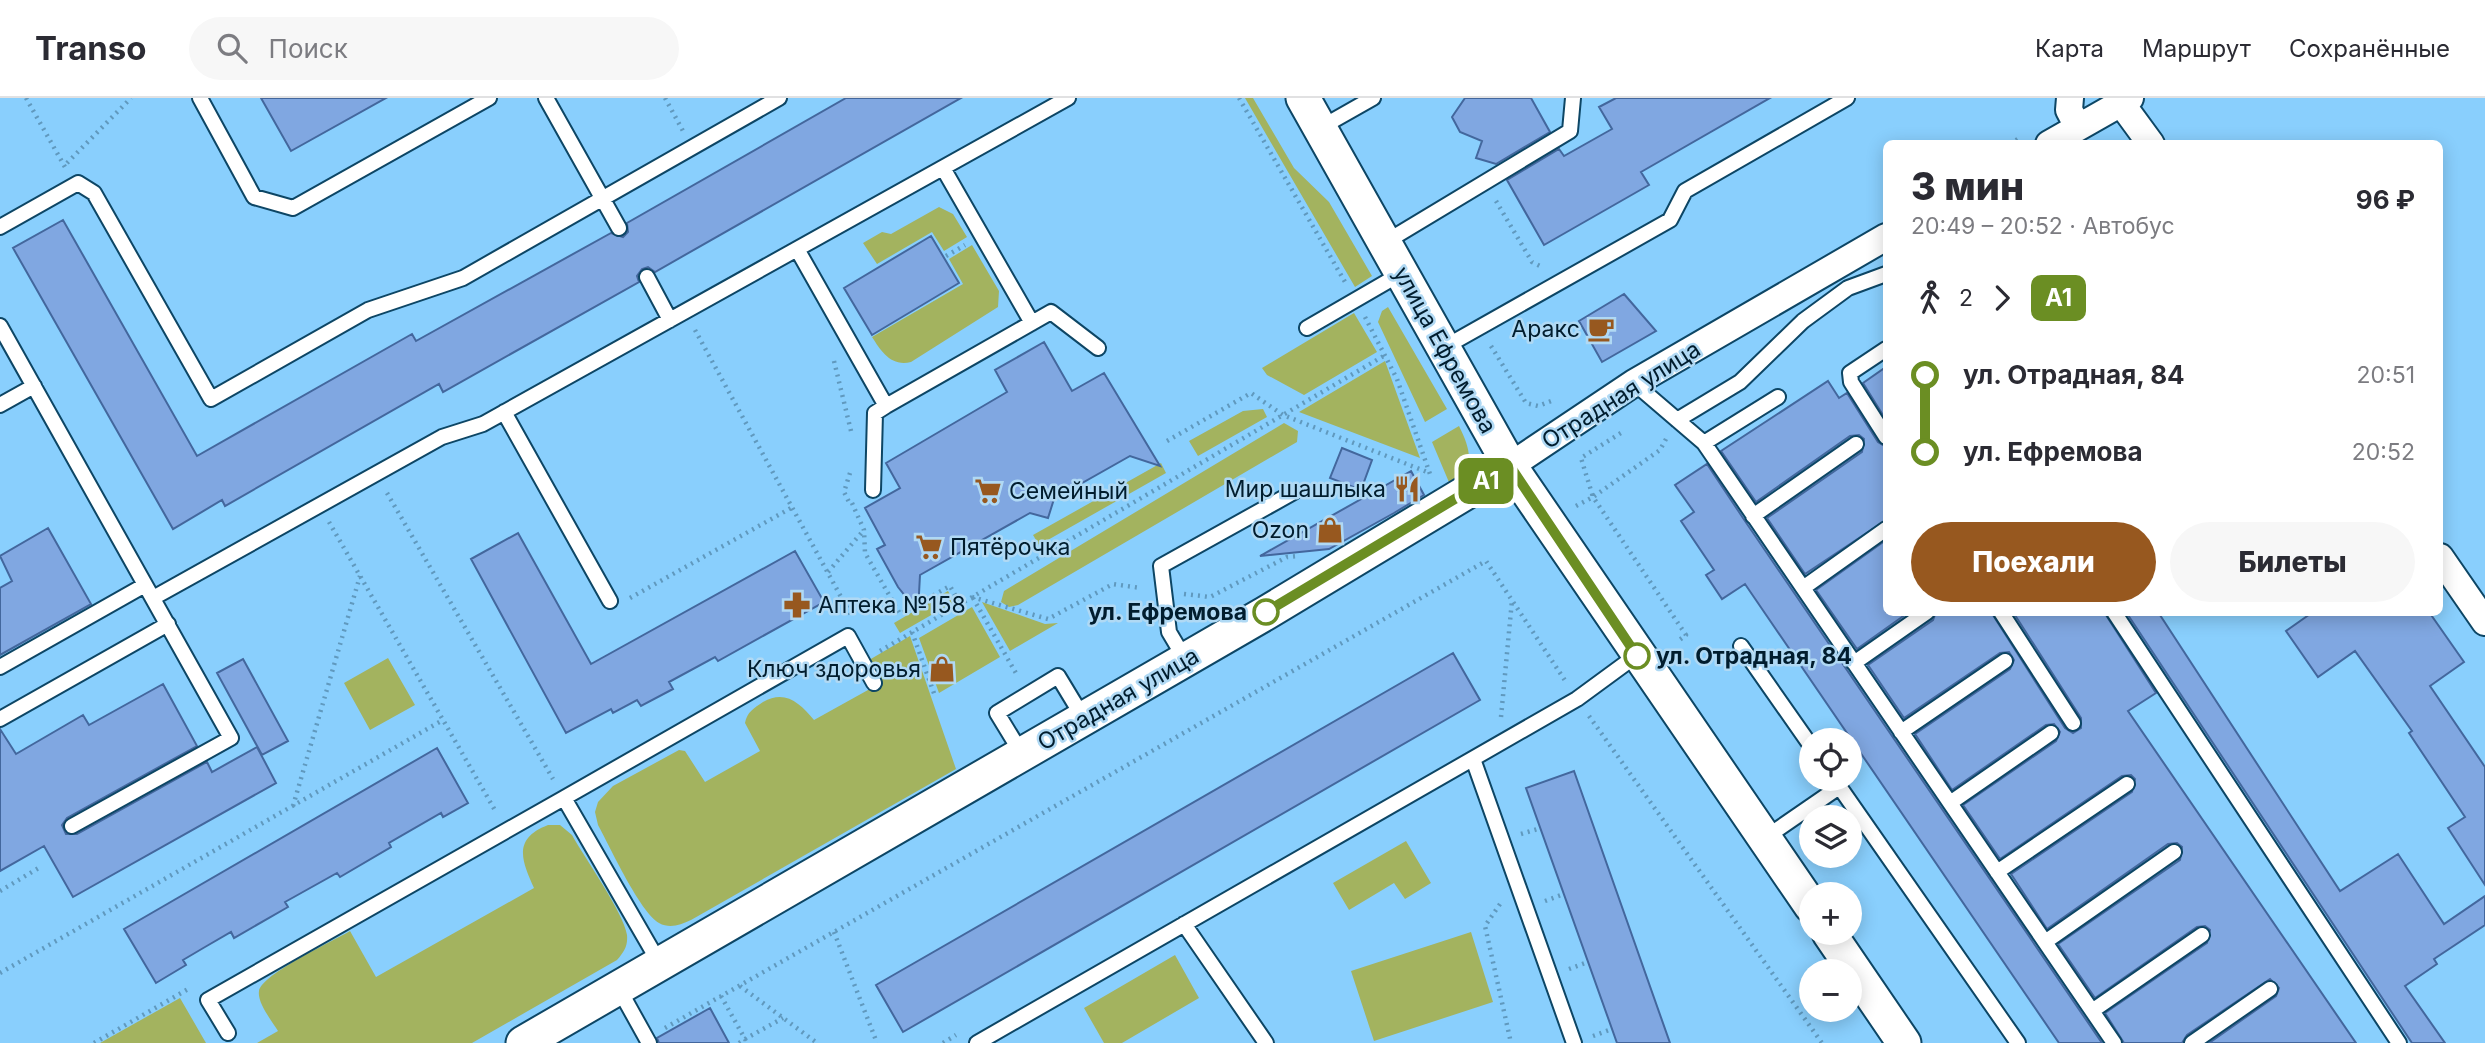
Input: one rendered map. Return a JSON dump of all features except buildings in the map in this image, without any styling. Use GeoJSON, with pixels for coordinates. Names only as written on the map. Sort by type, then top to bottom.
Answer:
{"type":"FeatureCollection","features":[{"type":"Feature","properties":{"kind":"street","name":"улица Ефремова"},"geometry":{"type":"LineString","coordinates":[[1303,98],[1510,466],[1637,656],[1799,888]]}},
{"type":"Feature","properties":{"kind":"street"},"geometry":{"type":"LineString","coordinates":[[2070,98],[2070,110],[2078,127]]}},
{"type":"Feature","properties":{"kind":"street"},"geometry":{"type":"LineString","coordinates":[[2056,140],[2125,100],[2149,140]]}},
{"type":"Feature","properties":{"kind":"street","name":"Отрадная улица"},"geometry":{"type":"LineString","coordinates":[[523,1043],[1084,719],[1510,466],[1634,383],[1883,239]]}},
{"type":"Feature","properties":{"kind":"street"},"geometry":{"type":"LineString","coordinates":[[2443,561],[2485,622]]}},
{"type":"Feature","properties":{"kind":"street"},"geometry":{"type":"LineString","coordinates":[[1837,945],[1904,1043]]}},
{"type":"Feature","properties":{"kind":"lane"},"geometry":{"type":"LineString","coordinates":[[200,98],[254,197],[292,208],[489,98]]}},
{"type":"Feature","properties":{"kind":"lane"},"geometry":{"type":"LineString","coordinates":[[546,98],[619,228]]}},
{"type":"Feature","properties":{"kind":"lane"},"geometry":{"type":"LineString","coordinates":[[0,227],[75,184],[78,183],[94,193],[211,399],[368,310],[463,278],[779,98]]}},
{"type":"Feature","properties":{"kind":"lane"},"geometry":{"type":"LineString","coordinates":[[153,598],[442,437],[483,424],[943,168],[1047,103],[1068,98]]}},
{"type":"Feature","properties":{"kind":"lane"},"geometry":{"type":"LineString","coordinates":[[1320,128],[1373,98]]}},
{"type":"Feature","properties":{"kind":"lane"},"geometry":{"type":"LineString","coordinates":[[1384,243],[1570,131],[1573,98]]}},
{"type":"Feature","properties":{"kind":"lane"},"geometry":{"type":"LineString","coordinates":[[1443,348],[1670,220],[1685,191],[1847,98]]}},
{"type":"Feature","properties":{"kind":"lane"},"geometry":{"type":"LineString","coordinates":[[943,168],[1032,323]]}},
{"type":"Feature","properties":{"kind":"lane"},"geometry":{"type":"LineString","coordinates":[[797,249],[886,406]]}},
{"type":"Feature","properties":{"kind":"lane"},"geometry":{"type":"LineString","coordinates":[[1307,328],[1402,273]]}},
{"type":"Feature","properties":{"kind":"lane"},"geometry":{"type":"LineString","coordinates":[[647,277],[670,320]]}},
{"type":"Feature","properties":{"kind":"lane"},"geometry":{"type":"LineString","coordinates":[[1677,420],[1740,382],[1803,321],[1848,288],[1883,277]]}},
{"type":"Feature","properties":{"kind":"lane"},"geometry":{"type":"LineString","coordinates":[[873,490],[874,414],[886,406],[1051,312],[1098,348]]}},
{"type":"Feature","properties":{"kind":"lane"},"geometry":{"type":"LineString","coordinates":[[0,326],[231,738],[72,826]]}},
{"type":"Feature","properties":{"kind":"lane"},"geometry":{"type":"LineString","coordinates":[[1883,351],[1850,373],[1851,382],[1883,432]]}},
{"type":"Feature","properties":{"kind":"lane"},"geometry":{"type":"LineString","coordinates":[[1634,383],[1704,443],[2114,1043]]}},
{"type":"Feature","properties":{"kind":"lane"},"geometry":{"type":"LineString","coordinates":[[0,405],[34,386]]}},
{"type":"Feature","properties":{"kind":"lane"},"geometry":{"type":"LineString","coordinates":[[1704,443],[1778,397]]}},
{"type":"Feature","properties":{"kind":"lane"},"geometry":{"type":"LineString","coordinates":[[504,412],[617,601]]}},
{"type":"Feature","properties":{"kind":"lane"},"geometry":{"type":"LineString","coordinates":[[1753,516],[1856,444]]}},
{"type":"Feature","properties":{"kind":"lane"},"geometry":{"type":"LineString","coordinates":[[1185,659],[1169,632],[1161,566],[1294,492]]}},
{"type":"Feature","properties":{"kind":"lane"},"geometry":{"type":"LineString","coordinates":[[1803,588],[1883,531]]}},
{"type":"Feature","properties":{"kind":"lane"},"geometry":{"type":"LineString","coordinates":[[0,667],[145,585]]}},
{"type":"Feature","properties":{"kind":"lane"},"geometry":{"type":"LineString","coordinates":[[1854,663],[1921,616]]}},
{"type":"Feature","properties":{"kind":"lane"},"geometry":{"type":"LineString","coordinates":[[2004,616],[2073,723]]}},
{"type":"Feature","properties":{"kind":"lane"},"geometry":{"type":"LineString","coordinates":[[2117,616],[2399,1043]]}},
{"type":"Feature","properties":{"kind":"lane"},"geometry":{"type":"LineString","coordinates":[[0,719],[168,624]]}},
{"type":"Feature","properties":{"kind":"lane"},"geometry":{"type":"LineString","coordinates":[[229,1033],[208,1000],[848,636],[874,682]]}},
{"type":"Feature","properties":{"kind":"lane"},"geometry":{"type":"LineString","coordinates":[[1741,646],[1799,729]]}},
{"type":"Feature","properties":{"kind":"lane"},"geometry":{"type":"LineString","coordinates":[[977,1043],[1577,699],[1637,656]]}},
{"type":"Feature","properties":{"kind":"lane"},"geometry":{"type":"LineString","coordinates":[[1901,732],[2005,661]]}},
{"type":"Feature","properties":{"kind":"lane"},"geometry":{"type":"LineString","coordinates":[[1022,754],[997,713],[1058,676],[1084,719]]}},
{"type":"Feature","properties":{"kind":"lane"},"geometry":{"type":"LineString","coordinates":[[1950,803],[2051,733]]}},
{"type":"Feature","properties":{"kind":"lane"},"geometry":{"type":"LineString","coordinates":[[1473,759],[1574,1043]]}},
{"type":"Feature","properties":{"kind":"lane"},"geometry":{"type":"LineString","coordinates":[[1997,872],[2127,784]]}},
{"type":"Feature","properties":{"kind":"lane"},"geometry":{"type":"LineString","coordinates":[[1765,838],[1827,791]]}},
{"type":"Feature","properties":{"kind":"lane"},"geometry":{"type":"LineString","coordinates":[[1843,791],[2018,1043]]}},
{"type":"Feature","properties":{"kind":"lane"},"geometry":{"type":"LineString","coordinates":[[564,798],[661,965]]}},
{"type":"Feature","properties":{"kind":"lane"},"geometry":{"type":"LineString","coordinates":[[2045,942],[2174,852]]}},
{"type":"Feature","properties":{"kind":"lane"},"geometry":{"type":"LineString","coordinates":[[1184,924],[1266,1043]]}},
{"type":"Feature","properties":{"kind":"lane"},"geometry":{"type":"LineString","coordinates":[[2092,1011],[2202,935]]}},
{"type":"Feature","properties":{"kind":"lane"},"geometry":{"type":"LineString","coordinates":[[619,989],[648,1041]]}},
{"type":"Feature","properties":{"kind":"lane"},"geometry":{"type":"LineString","coordinates":[[2192,1043],[2270,989]]}},
{"type":"Feature","properties":{"kind":"path"},"geometry":{"type":"LineString","coordinates":[[26,98],[75,184]]}},
{"type":"Feature","properties":{"kind":"path"},"geometry":{"type":"LineString","coordinates":[[64,166],[131,98]]}},
{"type":"Feature","properties":{"kind":"path"},"geometry":{"type":"LineString","coordinates":[[665,98],[692,147]]}},
{"type":"Feature","properties":{"kind":"path"},"geometry":{"type":"LineString","coordinates":[[1493,191],[1532,262],[1547,265]]}},
{"type":"Feature","properties":{"kind":"path"},"geometry":{"type":"LineString","coordinates":[[685,312],[853,618]]}},
{"type":"Feature","properties":{"kind":"path"},"geometry":{"type":"LineString","coordinates":[[1480,327],[1527,403],[1543,405],[1560,396]]}},
{"type":"Feature","properties":{"kind":"path"},"geometry":{"type":"LineString","coordinates":[[832,354],[853,440]]}},
{"type":"Feature","properties":{"kind":"path"},"geometry":{"type":"LineString","coordinates":[[862,661],[1387,354]]}},
{"type":"Feature","properties":{"kind":"path"},"geometry":{"type":"LineString","coordinates":[[1167,441],[1251,393],[1283,415],[1428,472]]}},
{"type":"Feature","properties":{"kind":"path"},"geometry":{"type":"LineString","coordinates":[[1572,508],[1593,497],[1660,450],[1677,420]]}},
{"type":"Feature","properties":{"kind":"path"},"geometry":{"type":"LineString","coordinates":[[1624,431],[1581,458],[1593,497],[1686,635],[1678,641]]}},
{"type":"Feature","properties":{"kind":"path"},"geometry":{"type":"LineString","coordinates":[[852,466],[844,492],[864,530],[865,553],[900,614],[950,586],[960,604]]}},
{"type":"Feature","properties":{"kind":"path"},"geometry":{"type":"LineString","coordinates":[[376,474],[564,798]]}},
{"type":"Feature","properties":{"kind":"path"},"geometry":{"type":"LineString","coordinates":[[850,504],[873,490]]}},
{"type":"Feature","properties":{"kind":"path"},"geometry":{"type":"LineString","coordinates":[[320,505],[507,831]]}},
{"type":"Feature","properties":{"kind":"path"},"geometry":{"type":"LineString","coordinates":[[617,601],[791,508]]}},
{"type":"Feature","properties":{"kind":"path"},"geometry":{"type":"LineString","coordinates":[[827,572],[864,530]]}},
{"type":"Feature","properties":{"kind":"path"},"geometry":{"type":"LineString","coordinates":[[648,1041],[721,996],[1486,561],[1577,699],[1822,1043]]}},
{"type":"Feature","properties":{"kind":"path"},"geometry":{"type":"LineString","coordinates":[[293,806],[360,576]]}},
{"type":"Feature","properties":{"kind":"path"},"geometry":{"type":"LineString","coordinates":[[972,597],[1048,620],[1113,584],[1210,597]]}},
{"type":"Feature","properties":{"kind":"path"},"geometry":{"type":"LineString","coordinates":[[972,597],[1028,694]]}},
{"type":"Feature","properties":{"kind":"path"},"geometry":{"type":"LineString","coordinates":[[1501,721],[1512,599]]}},
{"type":"Feature","properties":{"kind":"path"},"geometry":{"type":"LineString","coordinates":[[912,632],[935,696]]}},
{"type":"Feature","properties":{"kind":"path"},"geometry":{"type":"LineString","coordinates":[[0,974],[443,720]]}},
{"type":"Feature","properties":{"kind":"path"},"geometry":{"type":"LineString","coordinates":[[0,891],[42,866]]}},
{"type":"Feature","properties":{"kind":"path"},"geometry":{"type":"LineString","coordinates":[[1511,1043],[1485,926],[1516,879]]}},
{"type":"Feature","properties":{"kind":"path"},"geometry":{"type":"LineString","coordinates":[[834,932],[877,1043]]}},
{"type":"Feature","properties":{"kind":"path"},"geometry":{"type":"LineString","coordinates":[[740,986],[817,1043]]}},
{"type":"Feature","properties":{"kind":"path"},"geometry":{"type":"LineString","coordinates":[[721,996],[746,1041]]}},
{"type":"Feature","properties":{"kind":"path"},"geometry":{"type":"LineString","coordinates":[[739,1043],[783,1018]]}},
{"type":"Feature","properties":{"kind":"green space"},"geometry":{"type":"Polygon","coordinates":[[[1245,98],[1253,98],[1294,168],[1329,202],[1372,276],[1355,287],[1245,98]]]}},
{"type":"Feature","properties":{"kind":"green space"},"geometry":{"type":"Polygon","coordinates":[[[939,207],[953,214],[967,237],[944,251],[932,232],[877,264],[863,243],[882,232],[891,234],[939,207]]]}},
{"type":"Feature","properties":{"kind":"green space"},"geometry":{"type":"Polygon","coordinates":[[[972,245],[999,291],[998,307],[911,362],[898,362],[887,357],[872,337],[963,284],[949,259],[972,245]]]}},
{"type":"Feature","properties":{"kind":"green space"},"geometry":{"type":"Polygon","coordinates":[[[1388,307],[1447,409],[1425,422],[1378,322],[1382,311],[1388,307]]]}},
{"type":"Feature","properties":{"kind":"green space"},"geometry":{"type":"Polygon","coordinates":[[[1354,313],[1377,352],[1304,395],[1267,375],[1262,368],[1354,313]]]}},
{"type":"Feature","properties":{"kind":"green space"},"geometry":{"type":"Polygon","coordinates":[[[1385,361],[1420,458],[1299,412],[1385,361]]]}},
{"type":"Feature","properties":{"kind":"green space"},"geometry":{"type":"Polygon","coordinates":[[[1263,409],[1267,417],[1198,456],[1189,441],[1243,411],[1263,409]]]}},
{"type":"Feature","properties":{"kind":"green space"},"geometry":{"type":"Polygon","coordinates":[[[1284,423],[1298,431],[1297,442],[1018,605],[1009,607],[1001,602],[1004,591],[1284,423]]]}},
{"type":"Feature","properties":{"kind":"green space"},"geometry":{"type":"Polygon","coordinates":[[[1459,426],[1467,444],[1469,460],[1464,474],[1451,487],[1432,442],[1459,426]]]}},
{"type":"Feature","properties":{"kind":"green space"},"geometry":{"type":"Polygon","coordinates":[[[1161,463],[1166,473],[1039,545],[1033,535],[1161,463]]]}},
{"type":"Feature","properties":{"kind":"green space"},"geometry":{"type":"Polygon","coordinates":[[[948,591],[954,602],[900,633],[894,623],[948,591]]]}},
{"type":"Feature","properties":{"kind":"green space"},"geometry":{"type":"Polygon","coordinates":[[[982,602],[1045,624],[1058,623],[1010,651],[982,602]]]}},
{"type":"Feature","properties":{"kind":"green space"},"geometry":{"type":"Polygon","coordinates":[[[972,607],[1000,657],[939,693],[919,638],[972,607]]]}},
{"type":"Feature","properties":{"kind":"green space"},"geometry":{"type":"Polygon","coordinates":[[[910,636],[956,769],[691,920],[667,926],[651,917],[598,825],[595,812],[598,802],[613,786],[679,750],[685,751],[705,782],[760,751],[745,723],[749,713],[757,706],[771,698],[785,698],[798,703],[814,720],[877,685],[864,663],[910,636]]]}},
{"type":"Feature","properties":{"kind":"green space"},"geometry":{"type":"Polygon","coordinates":[[[388,658],[415,705],[370,730],[344,683],[388,658]]]}},
{"type":"Feature","properties":{"kind":"green space"},"geometry":{"type":"Polygon","coordinates":[[[548,825],[560,825],[572,835],[619,913],[627,939],[625,949],[617,960],[472,1043],[257,1043],[278,1031],[259,996],[263,984],[272,976],[350,931],[376,977],[534,888],[523,852],[529,837],[548,825]]]}},
{"type":"Feature","properties":{"kind":"green space"},"geometry":{"type":"Polygon","coordinates":[[[1406,841],[1431,883],[1405,899],[1394,883],[1349,910],[1333,883],[1406,841]]]}},
{"type":"Feature","properties":{"kind":"green space"},"geometry":{"type":"Polygon","coordinates":[[[1471,932],[1493,1002],[1374,1041],[1351,971],[1471,932]]]}},
{"type":"Feature","properties":{"kind":"green space"},"geometry":{"type":"Polygon","coordinates":[[[1175,955],[1199,998],[1122,1043],[1104,1043],[1084,1008],[1175,955]]]}},
{"type":"Feature","properties":{"kind":"green space"},"geometry":{"type":"Polygon","coordinates":[[[180,998],[206,1043],[100,1043],[180,998]]]}},
{"type":"Feature","properties":{"kind":"bus line","name":"А1"},"geometry":{"type":"LineString","coordinates":[[1266,612],[1448,506],[1510,466],[1637,656]]}},
{"type":"Feature","properties":{"kind":"place","name":"Аракc"},"geometry":{"type":"Point","coordinates":[1601,329]}},
{"type":"Feature","properties":{"kind":"place","name":"Мир шашлыка"},"geometry":{"type":"Point","coordinates":[1407,489]}},
{"type":"Feature","properties":{"kind":"place","name":"Семейный"},"geometry":{"type":"Point","coordinates":[988,491]}},
{"type":"Feature","properties":{"kind":"place","name":"Ozon"},"geometry":{"type":"Point","coordinates":[1330,530]}},
{"type":"Feature","properties":{"kind":"place","name":"Пятёрочка"},"geometry":{"type":"Point","coordinates":[929,547]}},
{"type":"Feature","properties":{"kind":"place","name":"Аптека №158"},"geometry":{"type":"Point","coordinates":[797,605]}},
{"type":"Feature","properties":{"kind":"place","name":"ул. Ефремова"},"geometry":{"type":"Point","coordinates":[1266,612]}},
{"type":"Feature","properties":{"kind":"place","name":"ул. Отрадная, 84"},"geometry":{"type":"Point","coordinates":[1637,656]}},
{"type":"Feature","properties":{"kind":"place","name":"Ключ здоровья"},"geometry":{"type":"Point","coordinates":[942,669]}}]}
